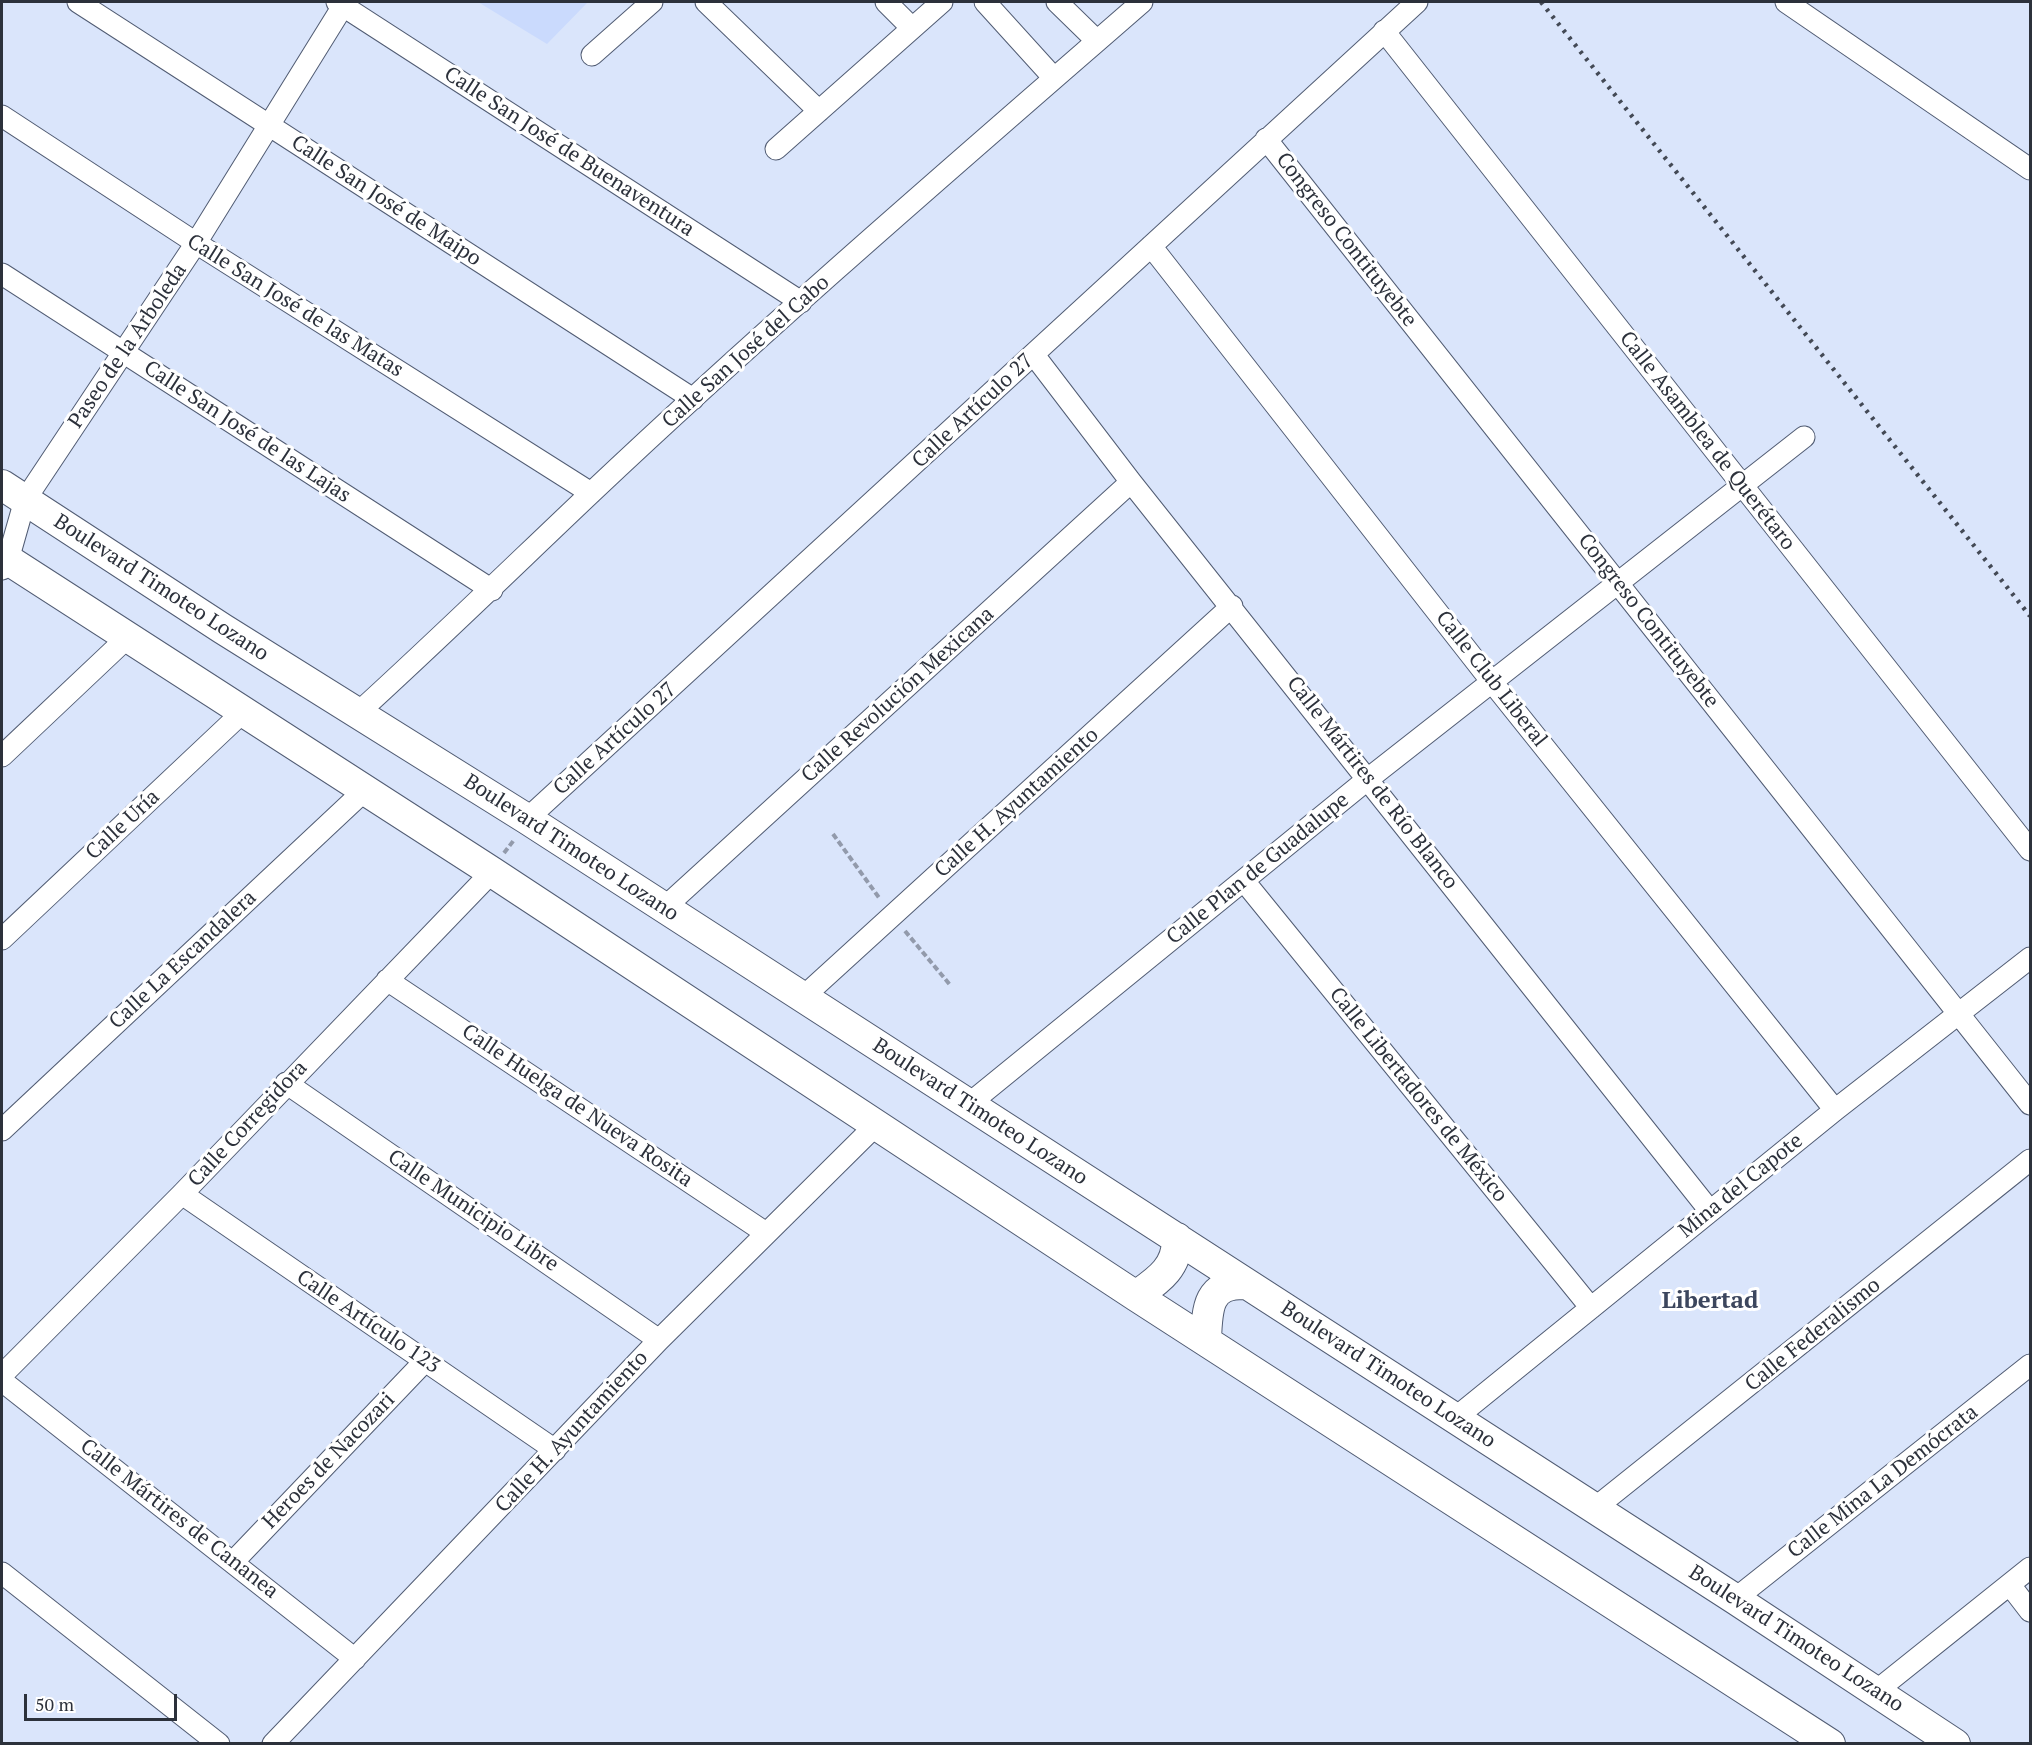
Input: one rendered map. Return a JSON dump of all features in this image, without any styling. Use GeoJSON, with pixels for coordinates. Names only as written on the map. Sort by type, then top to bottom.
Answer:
{"type":"FeatureCollection","features":[{"type":"Feature","properties":{"kind":"main road","name":"Boulevard Timoteo Lozano"},"geometry":{"type":"LineString","coordinates":[[13,493],[223,629],[360,712],[527,819],[1736,1599],[1955,1743]]}},
{"type":"Feature","properties":{"kind":"main road"},"geometry":{"type":"LineString","coordinates":[[4,562],[244,711],[1136,1296],[1830,1743]]}},
{"type":"Feature","properties":{"kind":"main road"},"geometry":{"type":"LineString","coordinates":[[1136,1296],[1168,1271],[1174,1258],[1177,1238]]}},
{"type":"Feature","properties":{"kind":"main road"},"geometry":{"type":"LineString","coordinates":[[1206,1341],[1207,1319],[1212,1298],[1220,1289],[1233,1283],[1247,1284]]}},
{"type":"Feature","properties":{"kind":"street","name":"Calle San José de Maipo"},"geometry":{"type":"LineString","coordinates":[[78,2],[693,399]]}},
{"type":"Feature","properties":{"kind":"street"},"geometry":{"type":"LineString","coordinates":[[592,55],[652,2]]}},
{"type":"Feature","properties":{"kind":"street"},"geometry":{"type":"LineString","coordinates":[[706,2],[819,111]]}},
{"type":"Feature","properties":{"kind":"street"},"geometry":{"type":"LineString","coordinates":[[886,2],[912,28]]}},
{"type":"Feature","properties":{"kind":"street"},"geometry":{"type":"LineString","coordinates":[[776,149],[942,2]]}},
{"type":"Feature","properties":{"kind":"street"},"geometry":{"type":"LineString","coordinates":[[985,2],[1053,77]]}},
{"type":"Feature","properties":{"kind":"street"},"geometry":{"type":"LineString","coordinates":[[1057,2],[1097,41]]}},
{"type":"Feature","properties":{"kind":"street","name":"Calle San José del Cabo"},"geometry":{"type":"LineString","coordinates":[[360,712],[693,399],[1053,77],[1142,2]]}},
{"type":"Feature","properties":{"kind":"street","name":"Calle Artículo 27"},"geometry":{"type":"LineString","coordinates":[[527,819],[1035,355],[1266,138],[1417,2]]}},
{"type":"Feature","properties":{"kind":"street"},"geometry":{"type":"LineString","coordinates":[[1786,2],[2031,169]]}},
{"type":"Feature","properties":{"kind":"street","name":"Paseo de la Arboleda"},"geometry":{"type":"LineString","coordinates":[[4,562],[13,493],[123,351],[196,243],[270,126],[340,4]]}},
{"type":"Feature","properties":{"kind":"street","name":"Calle San José de Buenaventura"},"geometry":{"type":"LineString","coordinates":[[340,4],[801,302]]}},
{"type":"Feature","properties":{"kind":"street","name":"Calle Asamblea de Querétaro"},"geometry":{"type":"LineString","coordinates":[[1384,31],[2031,850]]}},
{"type":"Feature","properties":{"kind":"street","name":"Calle San José de las Matas"},"geometry":{"type":"LineString","coordinates":[[2,116],[196,243],[591,493]]}},
{"type":"Feature","properties":{"kind":"street","name":"Congreso Contituyebte"},"geometry":{"type":"LineString","coordinates":[[1266,138],[2031,1104]]}},
{"type":"Feature","properties":{"kind":"street","name":"Calle Club Liberal"},"geometry":{"type":"LineString","coordinates":[[1150,246],[1492,682],[1835,1110]]}},
{"type":"Feature","properties":{"kind":"street","name":"Calle San José de las Lajas"},"geometry":{"type":"LineString","coordinates":[[2,274],[492,590]]}},
{"type":"Feature","properties":{"kind":"street","name":"Calle Mártires de Río Blanco"},"geometry":{"type":"LineString","coordinates":[[1035,355],[1131,482],[1232,606],[1710,1211]]}},
{"type":"Feature","properties":{"kind":"street","name":"Calle Plan de Guadalupe"},"geometry":{"type":"LineString","coordinates":[[969,1104],[1368,778],[1804,437]]}},
{"type":"Feature","properties":{"kind":"street","name":"Calle Revolución Mexicana"},"geometry":{"type":"LineString","coordinates":[[664,908],[1131,482]]}},
{"type":"Feature","properties":{"kind":"street","name":"Calle H. Ayuntamiento"},"geometry":{"type":"LineString","coordinates":[[802,998],[1232,606]]}},
{"type":"Feature","properties":{"kind":"street"},"geometry":{"type":"LineString","coordinates":[[2,756],[128,637]]}},
{"type":"Feature","properties":{"kind":"street","name":"Calle Uría"},"geometry":{"type":"LineString","coordinates":[[2,939],[244,711]]}},
{"type":"Feature","properties":{"kind":"street","name":"Calle La Escandalera"},"geometry":{"type":"LineString","coordinates":[[2,1130],[365,790]]}},
{"type":"Feature","properties":{"kind":"street","name":"Calle Corregidora"},"geometry":{"type":"LineString","coordinates":[[2,1375],[182,1194],[286,1083],[492,872]]}},
{"type":"Feature","properties":{"kind":"street","name":"Calle Libertadores de México"},"geometry":{"type":"LineString","coordinates":[[1244,881],[1591,1308]]}},
{"type":"Feature","properties":{"kind":"street","name":"Mina del Capote"},"geometry":{"type":"LineString","coordinates":[[1454,1419],[1835,1110],[2031,958]]}},
{"type":"Feature","properties":{"kind":"street","name":"Calle Huelga de Nueva Rosita"},"geometry":{"type":"LineString","coordinates":[[387,980],[766,1233]]}},
{"type":"Feature","properties":{"kind":"street","name":"Calle Municipio Libre"},"geometry":{"type":"LineString","coordinates":[[286,1083],[659,1340]]}},
{"type":"Feature","properties":{"kind":"street","name":"Calle H. Ayuntamiento"},"geometry":{"type":"LineString","coordinates":[[273,1743],[659,1340],[876,1125]]}},
{"type":"Feature","properties":{"kind":"street","name":"Calle Federalismo"},"geometry":{"type":"LineString","coordinates":[[1595,1508],[2031,1160]]}},
{"type":"Feature","properties":{"kind":"street","name":"Calle Artículo 123"},"geometry":{"type":"LineString","coordinates":[[182,1194],[555,1450]]}},
{"type":"Feature","properties":{"kind":"street","name":"Heroes de Nacozari"},"geometry":{"type":"LineString","coordinates":[[234,1561],[424,1361]]}},
{"type":"Feature","properties":{"kind":"street","name":"Calle Mina La Demócrata"},"geometry":{"type":"LineString","coordinates":[[1736,1599],[2031,1365]]}},
{"type":"Feature","properties":{"kind":"street","name":"Calle Mártires de Cananea"},"geometry":{"type":"LineString","coordinates":[[2,1381],[234,1561],[355,1659]]}},
{"type":"Feature","properties":{"kind":"street"},"geometry":{"type":"LineString","coordinates":[[1875,1692],[2031,1568]]}},
{"type":"Feature","properties":{"kind":"street"},"geometry":{"type":"LineString","coordinates":[[2,1573],[219,1743]]}},
{"type":"Feature","properties":{"kind":"street"},"geometry":{"type":"LineString","coordinates":[[2010,1585],[2031,1611]]}},
{"type":"Feature","properties":{"kind":"path"},"geometry":{"type":"LineString","coordinates":[[492,872],[527,819]]}},
{"type":"Feature","properties":{"kind":"shaded area"},"geometry":{"type":"Polygon","coordinates":[[[478,2],[588,2],[547,44],[478,2]]]}},
{"type":"Feature","properties":{"kind":"railway"},"geometry":{"type":"LineString","coordinates":[[1541,2],[2030,616]]}},
{"type":"Feature","properties":{"kind":"district","name":"Libertad"},"geometry":{"type":"Point","coordinates":[1710,1301]}}]}
